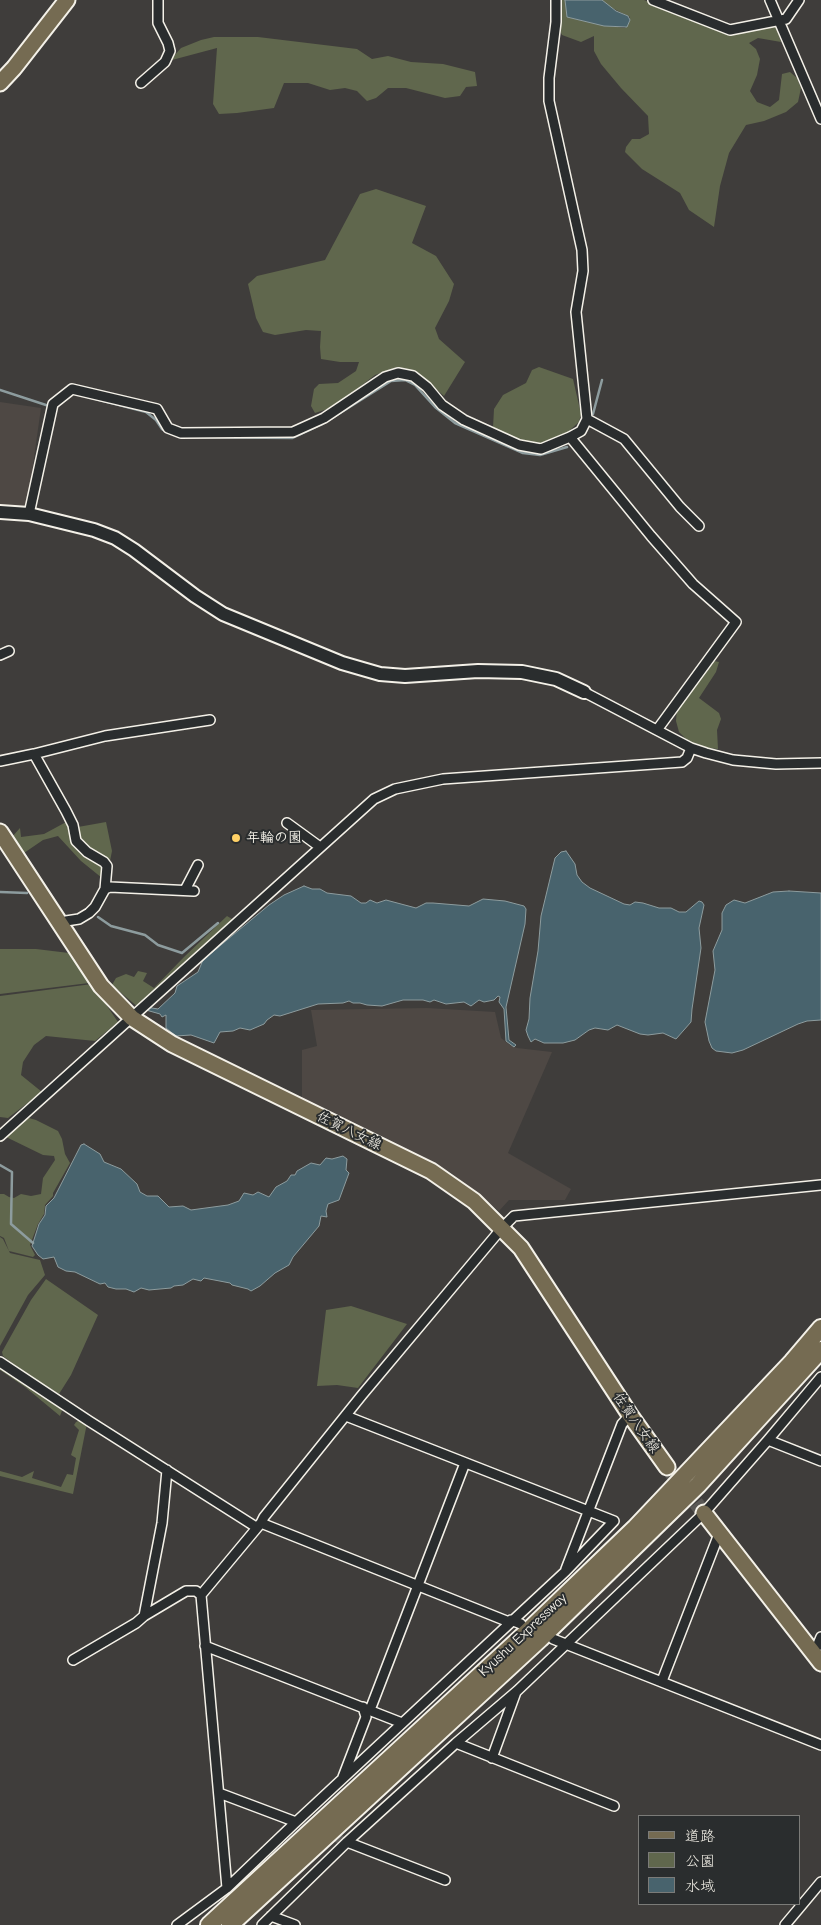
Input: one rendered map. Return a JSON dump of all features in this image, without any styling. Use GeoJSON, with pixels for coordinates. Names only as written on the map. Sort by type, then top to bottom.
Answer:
{"type":"FeatureCollection","features":[{"type":"Feature","properties":{"kind":"highway","name":"Kyushu Expressway"},"geometry":{"type":"LineString","coordinates":[[209,1925],[528,1632],[635,1528],[786,1369],[821,1328]]}},
{"type":"Feature","properties":{"kind":"highway","name":"Kyushu Expressway"},"geometry":{"type":"LineString","coordinates":[[230,1925],[461,1712],[698,1485],[821,1350]]}},
{"type":"Feature","properties":{"kind":"main road"},"geometry":{"type":"LineString","coordinates":[[0,83],[67,0]]}},
{"type":"Feature","properties":{"kind":"main road","name":"佐賀八女線"},"geometry":{"type":"LineString","coordinates":[[0,832],[101,986],[132,1018],[172,1044],[431,1171],[474,1201],[521,1248],[630,1415],[667,1467]]}},
{"type":"Feature","properties":{"kind":"main road"},"geometry":{"type":"LineString","coordinates":[[704,1513],[818,1659]]}},
{"type":"Feature","properties":{"kind":"street"},"geometry":{"type":"LineString","coordinates":[[142,83],[165,62],[170,51],[168,42],[158,22],[158,0]]}},
{"type":"Feature","properties":{"kind":"street"},"geometry":{"type":"LineString","coordinates":[[29,514],[54,404],[72,389],[157,409],[168,428],[180,433],[293,432],[324,418],[385,377],[398,373],[412,376],[426,387],[442,405],[464,420],[519,445],[541,449],[581,431],[587,419],[576,312],[583,271],[582,250],[549,101],[549,78],[556,22],[556,0]]}},
{"type":"Feature","properties":{"kind":"street"},"geometry":{"type":"LineString","coordinates":[[653,0],[730,30],[786,20],[799,0]]}},
{"type":"Feature","properties":{"kind":"street"},"geometry":{"type":"LineString","coordinates":[[770,0],[821,119]]}},
{"type":"Feature","properties":{"kind":"street"},"geometry":{"type":"LineString","coordinates":[[587,419],[624,439],[680,507],[699,526]]}},
{"type":"Feature","properties":{"kind":"street"},"geometry":{"type":"LineString","coordinates":[[570,437],[687,577],[736,622],[657,730]]}},
{"type":"Feature","properties":{"kind":"street"},"geometry":{"type":"LineString","coordinates":[[0,512],[29,514],[94,530],[115,538],[223,614],[342,663],[380,674],[405,676],[478,671],[522,672],[556,679],[691,748],[733,760],[776,764],[821,763]]}},
{"type":"Feature","properties":{"kind":"street"},"geometry":{"type":"LineString","coordinates":[[0,761],[105,736],[210,720]]}},
{"type":"Feature","properties":{"kind":"street"},"geometry":{"type":"LineString","coordinates":[[0,1136],[374,798],[394,789],[443,779],[682,762],[691,748]]}},
{"type":"Feature","properties":{"kind":"street"},"geometry":{"type":"LineString","coordinates":[[34,754],[73,825],[76,841],[87,852],[104,862],[107,866],[105,889],[95,907],[79,919],[66,921]]}},
{"type":"Feature","properties":{"kind":"street"},"geometry":{"type":"LineString","coordinates":[[288,823],[320,847]]}},
{"type":"Feature","properties":{"kind":"street"},"geometry":{"type":"LineString","coordinates":[[105,889],[110,887],[192,888],[198,865]]}},
{"type":"Feature","properties":{"kind":"street"},"geometry":{"type":"LineString","coordinates":[[227,1888],[201,1595],[346,1416],[359,1394],[514,1216],[821,1185]]}},
{"type":"Feature","properties":{"kind":"street"},"geometry":{"type":"LineString","coordinates":[[0,1362],[89,1421],[259,1525],[521,1624]]}},
{"type":"Feature","properties":{"kind":"street"},"geometry":{"type":"LineString","coordinates":[[262,1925],[347,1842],[516,1691],[704,1513],[821,1377]]}},
{"type":"Feature","properties":{"kind":"street"},"geometry":{"type":"LineString","coordinates":[[566,1571],[622,1424],[630,1415]]}},
{"type":"Feature","properties":{"kind":"street"},"geometry":{"type":"LineString","coordinates":[[177,1925],[227,1888],[510,1621],[566,1571],[614,1521],[346,1416]]}},
{"type":"Feature","properties":{"kind":"street"},"geometry":{"type":"LineString","coordinates":[[768,1440],[821,1461]]}},
{"type":"Feature","properties":{"kind":"street"},"geometry":{"type":"LineString","coordinates":[[342,1780],[366,1716],[366,1708],[417,1586],[465,1463]]}},
{"type":"Feature","properties":{"kind":"street"},"geometry":{"type":"LineString","coordinates":[[144,1616],[162,1523],[167,1470]]}},
{"type":"Feature","properties":{"kind":"street"},"geometry":{"type":"LineString","coordinates":[[662,1681],[719,1534]]}},
{"type":"Feature","properties":{"kind":"street"},"geometry":{"type":"LineString","coordinates":[[73,1660],[186,1591],[196,1591],[201,1595]]}},
{"type":"Feature","properties":{"kind":"street"},"geometry":{"type":"LineString","coordinates":[[818,1659],[821,1637]]}},
{"type":"Feature","properties":{"kind":"street"},"geometry":{"type":"LineString","coordinates":[[553,1639],[821,1745]]}},
{"type":"Feature","properties":{"kind":"street"},"geometry":{"type":"LineString","coordinates":[[205,1646],[402,1723]]}},
{"type":"Feature","properties":{"kind":"street"},"geometry":{"type":"LineString","coordinates":[[492,1758],[516,1691]]}},
{"type":"Feature","properties":{"kind":"street"},"geometry":{"type":"LineString","coordinates":[[456,1744],[614,1806]]}},
{"type":"Feature","properties":{"kind":"street"},"geometry":{"type":"LineString","coordinates":[[219,1793],[296,1822]]}},
{"type":"Feature","properties":{"kind":"street"},"geometry":{"type":"LineString","coordinates":[[347,1842],[445,1880]]}},
{"type":"Feature","properties":{"kind":"street"},"geometry":{"type":"LineString","coordinates":[[785,1925],[821,1882]]}},
{"type":"Feature","properties":{"kind":"street"},"geometry":{"type":"LineString","coordinates":[[271,1916],[295,1925]]}},
{"type":"Feature","properties":{"kind":"shaded area"},"geometry":{"type":"Polygon","coordinates":[[[0,402],[41,408],[27,507],[0,504],[0,402]]]}},
{"type":"Feature","properties":{"kind":"shaded area"},"geometry":{"type":"Polygon","coordinates":[[[427,1008],[495,1012],[501,1038],[510,1045],[517,1048],[552,1052],[508,1153],[571,1189],[565,1200],[509,1200],[499,1211],[450,1172],[302,1102],[302,1050],[317,1046],[311,1010],[427,1008]]]}},
{"type":"Feature","properties":{"kind":"green space"},"geometry":{"type":"Polygon","coordinates":[[[559,0],[566,0],[567,17],[625,28],[630,21],[630,17],[606,5],[602,0],[644,0],[732,35],[776,26],[781,42],[758,38],[749,43],[756,49],[760,59],[757,75],[750,91],[757,102],[770,107],[779,100],[782,74],[790,72],[797,78],[801,88],[798,102],[786,112],[764,121],[746,125],[729,153],[720,186],[714,227],[689,210],[680,193],[642,169],[625,152],[632,139],[640,139],[649,134],[648,116],[601,64],[594,51],[594,36],[581,42],[562,35],[558,27],[559,0]]]}},
{"type":"Feature","properties":{"kind":"green space"},"geometry":{"type":"Polygon","coordinates":[[[214,37],[258,37],[357,49],[372,59],[388,56],[411,62],[443,64],[475,72],[477,86],[466,87],[460,96],[445,98],[406,88],[388,88],[376,98],[367,101],[357,91],[345,88],[330,90],[308,83],[284,83],[274,108],[219,114],[213,104],[217,48],[172,60],[181,48],[214,37]]]}},
{"type":"Feature","properties":{"kind":"green space"},"geometry":{"type":"Polygon","coordinates":[[[376,189],[426,206],[412,243],[436,256],[454,284],[449,301],[435,328],[439,339],[465,362],[444,396],[416,371],[397,367],[375,375],[334,407],[315,413],[311,406],[314,389],[319,384],[338,383],[356,371],[359,362],[321,359],[321,331],[306,330],[275,335],[263,332],[256,318],[248,284],[257,276],[325,260],[360,194],[376,189]]]}},
{"type":"Feature","properties":{"kind":"green space"},"geometry":{"type":"Polygon","coordinates":[[[539,367],[573,379],[581,414],[579,422],[561,438],[539,444],[517,439],[493,428],[494,409],[503,395],[526,383],[532,370],[539,367]]]}},
{"type":"Feature","properties":{"kind":"green space"},"geometry":{"type":"Polygon","coordinates":[[[714,661],[719,662],[716,672],[699,698],[719,713],[721,719],[717,730],[718,749],[708,748],[687,740],[679,732],[676,721],[677,708],[707,665],[714,661]]]}},
{"type":"Feature","properties":{"kind":"green space"},"geometry":{"type":"Polygon","coordinates":[[[68,821],[78,827],[106,822],[112,851],[108,871],[102,878],[81,861],[58,836],[43,840],[24,853],[11,838],[20,828],[21,837],[44,834],[68,821]]]}},
{"type":"Feature","properties":{"kind":"green space"},"geometry":{"type":"Polygon","coordinates":[[[227,916],[232,919],[238,917],[139,1008],[112,985],[116,978],[126,974],[134,977],[138,971],[147,973],[143,981],[154,988],[227,916]]]}},
{"type":"Feature","properties":{"kind":"green space"},"geometry":{"type":"Polygon","coordinates":[[[0,949],[36,949],[69,953],[89,983],[0,994],[0,949]]]}},
{"type":"Feature","properties":{"kind":"green space"},"geometry":{"type":"Polygon","coordinates":[[[92,984],[118,1022],[95,1041],[46,1036],[34,1045],[23,1062],[21,1075],[42,1092],[8,1118],[0,1117],[0,996],[92,984]]]}},
{"type":"Feature","properties":{"kind":"green space"},"geometry":{"type":"Polygon","coordinates":[[[25,1117],[36,1120],[58,1131],[65,1154],[70,1163],[53,1196],[45,1205],[44,1214],[30,1245],[35,1255],[33,1257],[9,1251],[4,1238],[0,1236],[0,1194],[14,1198],[21,1194],[31,1196],[41,1194],[43,1178],[55,1160],[54,1156],[43,1155],[4,1136],[25,1117]]]}},
{"type":"Feature","properties":{"kind":"green space"},"geometry":{"type":"Polygon","coordinates":[[[0,1237],[10,1253],[40,1260],[45,1275],[28,1295],[0,1346],[0,1237]]]}},
{"type":"Feature","properties":{"kind":"green space"},"geometry":{"type":"Polygon","coordinates":[[[46,1279],[98,1315],[71,1375],[59,1394],[27,1374],[3,1356],[2,1352],[31,1300],[46,1279]]]}},
{"type":"Feature","properties":{"kind":"green space"},"geometry":{"type":"Polygon","coordinates":[[[351,1306],[407,1324],[358,1388],[337,1385],[317,1386],[326,1310],[351,1306]]]}},
{"type":"Feature","properties":{"kind":"green space"},"geometry":{"type":"Polygon","coordinates":[[[0,1367],[63,1408],[60,1416],[25,1387],[0,1370],[0,1367]]]}},
{"type":"Feature","properties":{"kind":"green space"},"geometry":{"type":"Polygon","coordinates":[[[80,1420],[87,1423],[73,1494],[0,1476],[0,1471],[22,1477],[34,1471],[32,1478],[61,1487],[67,1474],[73,1475],[76,1458],[71,1455],[79,1430],[74,1425],[80,1420]]]}},
{"type":"Feature","properties":{"kind":"water"},"geometry":{"type":"Polygon","coordinates":[[[565,0],[602,0],[616,11],[628,16],[630,20],[627,27],[604,26],[567,17],[565,0]]]}},
{"type":"Feature","properties":{"kind":"water"},"geometry":{"type":"Polygon","coordinates":[[[566,851],[575,864],[577,875],[582,882],[590,888],[624,904],[643,903],[659,908],[671,908],[679,912],[686,912],[699,901],[704,905],[699,928],[701,948],[691,1022],[676,1039],[663,1033],[640,1034],[617,1025],[608,1030],[595,1028],[589,1030],[575,1040],[563,1043],[544,1043],[535,1039],[531,1042],[526,1030],[538,951],[541,916],[555,858],[561,852],[566,851]]]}},
{"type":"Feature","properties":{"kind":"water"},"geometry":{"type":"Polygon","coordinates":[[[304,886],[320,889],[327,893],[351,896],[361,903],[366,903],[370,900],[377,903],[386,900],[416,908],[426,903],[469,906],[483,899],[505,901],[524,906],[526,909],[525,924],[506,1007],[509,1040],[516,1045],[514,1047],[506,1041],[504,1009],[499,1002],[500,997],[498,996],[494,1000],[484,1002],[479,1000],[471,1006],[464,1002],[446,1004],[434,1000],[430,1002],[403,1000],[382,1006],[349,1001],[318,1004],[280,1016],[274,1015],[264,1024],[250,1030],[240,1028],[233,1031],[220,1032],[214,1043],[191,1035],[176,1036],[166,1028],[166,1015],[162,1017],[160,1014],[146,1010],[146,1007],[158,1009],[175,993],[177,986],[198,972],[203,960],[269,905],[284,895],[304,886]]]}},
{"type":"Feature","properties":{"kind":"water"},"geometry":{"type":"Polygon","coordinates":[[[773,892],[821,893],[821,1020],[798,1024],[743,1050],[732,1053],[716,1051],[712,1048],[709,1041],[705,1022],[715,970],[713,951],[722,930],[722,913],[726,905],[734,900],[745,903],[773,892]]]}},
{"type":"Feature","properties":{"kind":"water"},"geometry":{"type":"Polygon","coordinates":[[[84,1144],[100,1154],[104,1162],[121,1169],[137,1184],[140,1192],[147,1196],[158,1196],[169,1207],[183,1206],[191,1210],[228,1205],[239,1201],[244,1193],[253,1195],[258,1192],[269,1197],[276,1187],[287,1181],[291,1175],[295,1175],[297,1171],[311,1163],[320,1165],[326,1158],[332,1159],[343,1156],[347,1159],[346,1170],[349,1173],[339,1200],[328,1204],[327,1217],[321,1216],[319,1226],[293,1257],[289,1265],[251,1291],[230,1283],[204,1278],[201,1281],[193,1279],[183,1285],[171,1288],[149,1290],[141,1288],[134,1292],[108,1287],[105,1283],[100,1284],[75,1272],[66,1271],[58,1267],[54,1257],[43,1259],[32,1246],[39,1224],[45,1215],[46,1206],[54,1198],[81,1145],[84,1144]]]}},
{"type":"Feature","properties":{"kind":"waterway"},"geometry":{"type":"LineString","coordinates":[[329,420],[391,381],[405,380],[415,385],[435,407],[455,423],[523,453],[540,455],[567,447]]}},
{"type":"Feature","properties":{"kind":"waterway"},"geometry":{"type":"LineString","coordinates":[[593,414],[602,380]]}},
{"type":"Feature","properties":{"kind":"waterway"},"geometry":{"type":"LineString","coordinates":[[0,390],[49,406]]}},
{"type":"Feature","properties":{"kind":"waterway"},"geometry":{"type":"LineString","coordinates":[[88,397],[146,412],[156,420],[162,429],[180,437],[292,438],[322,424]]}},
{"type":"Feature","properties":{"kind":"waterway"},"geometry":{"type":"LineString","coordinates":[[0,892],[27,893]]}},
{"type":"Feature","properties":{"kind":"waterway"},"geometry":{"type":"LineString","coordinates":[[98,917],[111,926],[145,935],[158,945],[182,953],[218,923]]}},
{"type":"Feature","properties":{"kind":"waterway"},"geometry":{"type":"LineString","coordinates":[[0,1165],[12,1172],[11,1224],[33,1243]]}},
{"type":"Feature","properties":{"kind":"tunnel"},"geometry":{"type":"LineString","coordinates":[[667,1467],[704,1513]]}},
{"type":"Feature","properties":{"kind":"tunnel"},"geometry":{"type":"LineString","coordinates":[[296,1822],[347,1842]]}},
{"type":"Feature","properties":{"kind":"place","name":"年輪の園"},"geometry":{"type":"Point","coordinates":[236,838]}}]}
